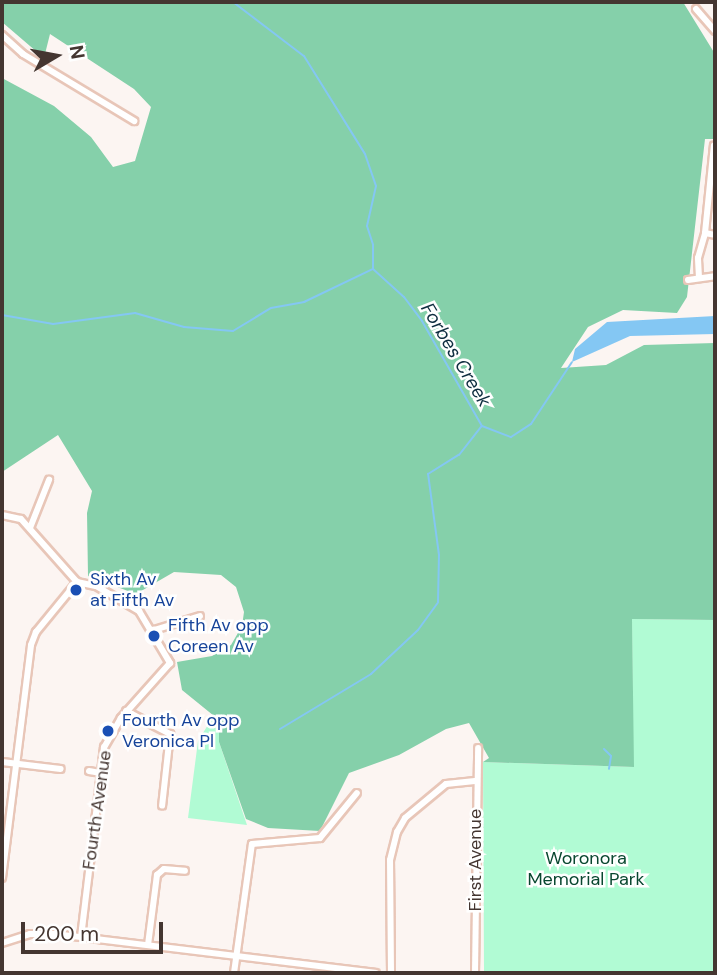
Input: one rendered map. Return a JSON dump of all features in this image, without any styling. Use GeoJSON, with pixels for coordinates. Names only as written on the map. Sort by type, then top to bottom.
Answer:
{"type":"FeatureCollection","features":[{"type":"Feature","properties":{"kind":"street"},"geometry":{"type":"LineString","coordinates":[[696,9],[714,26]]}},
{"type":"Feature","properties":{"kind":"street"},"geometry":{"type":"LineString","coordinates":[[2,35],[23,54],[134,121]]}},
{"type":"Feature","properties":{"kind":"street"},"geometry":{"type":"LineString","coordinates":[[699,278],[715,162],[714,145]]}},
{"type":"Feature","properties":{"kind":"street"},"geometry":{"type":"LineString","coordinates":[[705,233],[715,235]]}},
{"type":"Feature","properties":{"kind":"street"},"geometry":{"type":"LineString","coordinates":[[688,280],[715,276]]}},
{"type":"Feature","properties":{"kind":"street"},"geometry":{"type":"LineString","coordinates":[[30,528],[48,480]]}},
{"type":"Feature","properties":{"kind":"street"},"geometry":{"type":"LineString","coordinates":[[2,515],[16,516],[30,528],[77,582],[96,586],[135,608],[154,630],[200,617]]}},
{"type":"Feature","properties":{"kind":"street"},"geometry":{"type":"LineString","coordinates":[[2,878],[33,638],[77,582]]}},
{"type":"Feature","properties":{"kind":"street","name":"Fourth Avenue"},"geometry":{"type":"LineString","coordinates":[[81,936],[100,773],[108,737],[126,711],[170,666],[154,630]]}},
{"type":"Feature","properties":{"kind":"street"},"geometry":{"type":"LineString","coordinates":[[126,711],[170,734],[162,806]]}},
{"type":"Feature","properties":{"kind":"street","name":"First Avenue"},"geometry":{"type":"LineString","coordinates":[[475,751],[475,973]]}},
{"type":"Feature","properties":{"kind":"street"},"geometry":{"type":"LineString","coordinates":[[2,762],[61,769]]}},
{"type":"Feature","properties":{"kind":"street"},"geometry":{"type":"LineString","coordinates":[[89,771],[100,773]]}},
{"type":"Feature","properties":{"kind":"street"},"geometry":{"type":"LineString","coordinates":[[391,973],[390,860],[397,832],[405,818],[446,784],[475,781]]}},
{"type":"Feature","properties":{"kind":"street"},"geometry":{"type":"LineString","coordinates":[[234,973],[252,844],[320,838],[357,793]]}},
{"type":"Feature","properties":{"kind":"street"},"geometry":{"type":"LineString","coordinates":[[148,945],[156,875],[164,869],[185,870]]}},
{"type":"Feature","properties":{"kind":"street"},"geometry":{"type":"LineString","coordinates":[[2,943],[41,933],[81,936],[376,973]]}},
{"type":"Feature","properties":{"kind":"green space"},"geometry":{"type":"Polygon","coordinates":[[[2,2],[683,2],[715,54],[715,139],[705,139],[687,297],[677,313],[623,310],[588,327],[561,368],[606,365],[644,345],[715,343],[715,620],[632,619],[634,767],[483,762],[489,758],[469,723],[446,729],[399,755],[349,773],[320,831],[268,828],[246,819],[219,742],[219,720],[182,690],[177,662],[212,656],[231,645],[242,626],[244,612],[236,587],[221,575],[174,572],[136,594],[88,576],[87,513],[92,491],[58,435],[2,472],[2,78],[54,106],[91,137],[113,167],[135,161],[151,107],[134,89],[50,34],[44,58],[2,22],[2,2]]]}},
{"type":"Feature","properties":{"kind":"green space","name":"Woronora Memorial Park"},"geometry":{"type":"Polygon","coordinates":[[[632,619],[715,620],[715,973],[484,973],[483,762],[633,767],[632,619]]]}},
{"type":"Feature","properties":{"kind":"green space"},"geometry":{"type":"Polygon","coordinates":[[[211,720],[220,720],[219,742],[247,825],[188,818],[198,741],[211,720]]]}},
{"type":"Feature","properties":{"kind":"water"},"geometry":{"type":"Polygon","coordinates":[[[715,316],[715,334],[630,336],[572,362],[575,349],[607,322],[715,316]]]}},
{"type":"Feature","properties":{"kind":"waterway","name":"Forbes Creek"},"geometry":{"type":"LineString","coordinates":[[233,2],[304,56],[365,154],[376,186],[367,226],[373,245],[373,269],[404,297],[422,321],[482,426],[511,437],[531,424],[572,362]]}},
{"type":"Feature","properties":{"kind":"waterway"},"geometry":{"type":"LineString","coordinates":[[2,315],[53,324],[135,313],[184,327],[233,331],[271,308],[304,302],[373,269]]}},
{"type":"Feature","properties":{"kind":"waterway"},"geometry":{"type":"LineString","coordinates":[[280,729],[371,674],[418,630],[438,602],[439,555],[428,474],[459,455],[482,426]]}},
{"type":"Feature","properties":{"kind":"waterway"},"geometry":{"type":"LineString","coordinates":[[604,749],[611,756],[609,769]]}},
{"type":"Feature","properties":{"kind":"place","name":"Sixth Av at Fifth Av"},"geometry":{"type":"Point","coordinates":[76,590]}},
{"type":"Feature","properties":{"kind":"place","name":"Fifth Av opp Coreen Av"},"geometry":{"type":"Point","coordinates":[154,636]}},
{"type":"Feature","properties":{"kind":"place","name":"Fourth Av opp Veronica Pl"},"geometry":{"type":"Point","coordinates":[108,731]}}]}
